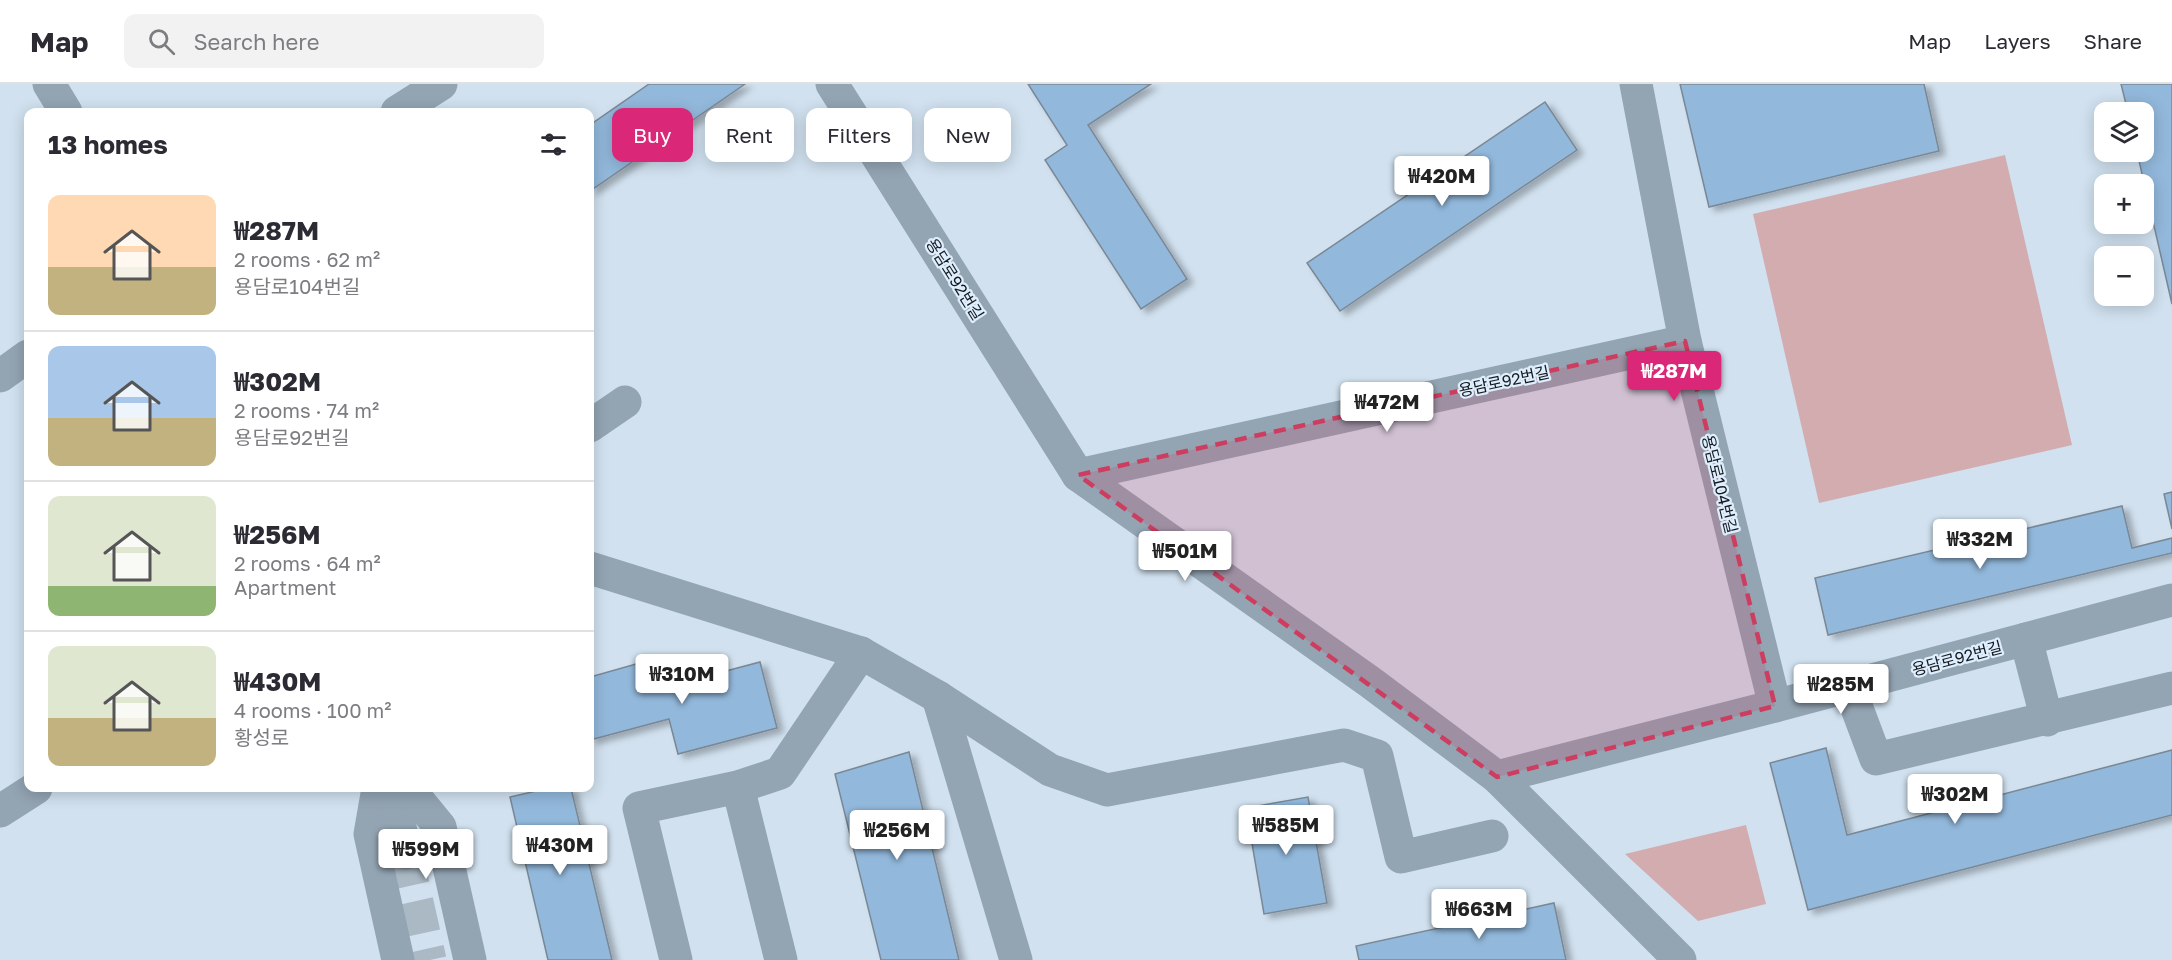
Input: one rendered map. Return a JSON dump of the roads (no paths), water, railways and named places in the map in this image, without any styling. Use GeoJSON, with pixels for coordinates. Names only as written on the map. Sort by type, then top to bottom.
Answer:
{"type":"FeatureCollection","features":[{"type":"Feature","properties":{"kind":"street"},"geometry":{"type":"LineString","coordinates":[[49,84],[64,108]]}},
{"type":"Feature","properties":{"kind":"street"},"geometry":{"type":"LineString","coordinates":[[403,108],[441,84]]}},
{"type":"Feature","properties":{"kind":"street","name":"용담로92번길"},"geometry":{"type":"LineString","coordinates":[[832,84],[1078,475],[1370,682],[1497,777],[1680,960]]}},
{"type":"Feature","properties":{"kind":"street","name":"용담로104번길"},"geometry":{"type":"LineString","coordinates":[[1636,84],[1685,341],[1775,706]]}},
{"type":"Feature","properties":{"kind":"street","name":"용담로92번길"},"geometry":{"type":"LineString","coordinates":[[1078,475],[1685,341]]}},
{"type":"Feature","properties":{"kind":"street"},"geometry":{"type":"LineString","coordinates":[[0,376],[24,359]]}},
{"type":"Feature","properties":{"kind":"street"},"geometry":{"type":"LineString","coordinates":[[594,423],[625,402]]}},
{"type":"Feature","properties":{"kind":"street"},"geometry":{"type":"LineString","coordinates":[[594,569],[861,653],[938,697],[1050,770],[1107,790],[1344,745],[1377,756],[1401,857],[1492,836]]}},
{"type":"Feature","properties":{"kind":"street","name":"용담로92번길"},"geometry":{"type":"LineString","coordinates":[[1497,777],[1849,687],[2172,600]]}},
{"type":"Feature","properties":{"kind":"street"},"geometry":{"type":"LineString","coordinates":[[2026,639],[2047,720]]}},
{"type":"Feature","properties":{"kind":"street"},"geometry":{"type":"LineString","coordinates":[[676,960],[639,808],[738,787],[780,773],[861,653]]}},
{"type":"Feature","properties":{"kind":"street"},"geometry":{"type":"LineString","coordinates":[[1849,687],[1876,759],[2047,720],[2172,688]]}},
{"type":"Feature","properties":{"kind":"street"},"geometry":{"type":"LineString","coordinates":[[938,697],[1016,960]]}},
{"type":"Feature","properties":{"kind":"street"},"geometry":{"type":"LineString","coordinates":[[738,787],[781,960]]}},
{"type":"Feature","properties":{"kind":"street"},"geometry":{"type":"LineString","coordinates":[[0,811],[30,792]]}},
{"type":"Feature","properties":{"kind":"street"},"geometry":{"type":"LineString","coordinates":[[377,792],[370,834],[398,960]]}},
{"type":"Feature","properties":{"kind":"street"},"geometry":{"type":"LineString","coordinates":[[392,792],[406,853]]}},
{"type":"Feature","properties":{"kind":"street"},"geometry":{"type":"LineString","coordinates":[[411,792],[440,827],[470,960]]}},
{"type":"Feature","properties":{"kind":"tunnel"},"geometry":{"type":"LineString","coordinates":[[406,853],[430,960]]}}]}
